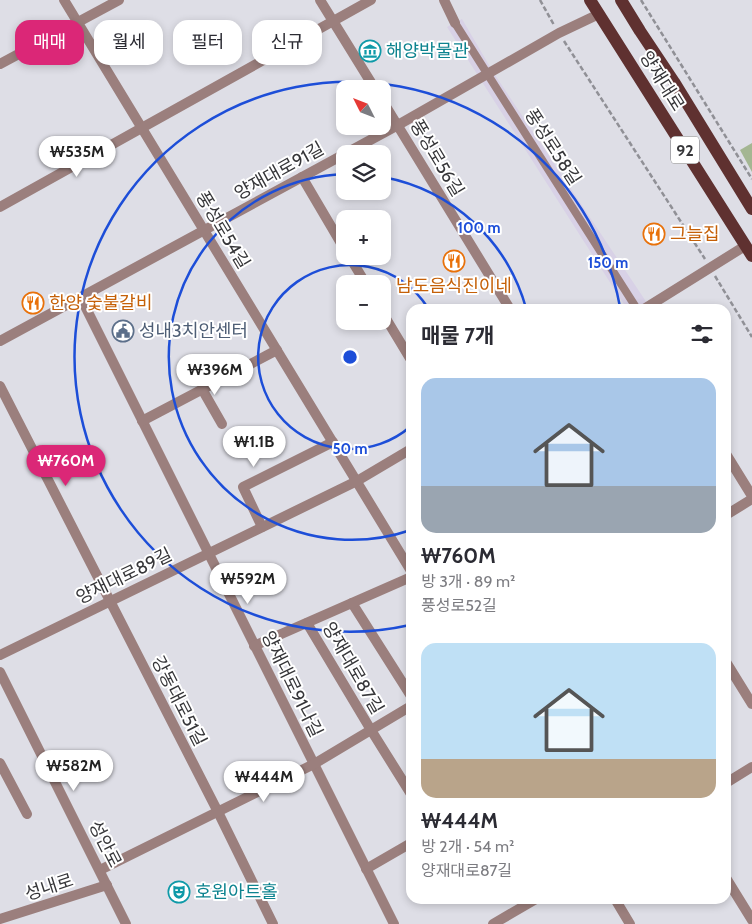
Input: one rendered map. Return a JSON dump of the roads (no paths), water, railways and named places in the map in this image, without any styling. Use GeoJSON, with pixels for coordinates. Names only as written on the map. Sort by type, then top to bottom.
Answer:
{"type":"FeatureCollection","features":[{"type":"Feature","properties":{"kind":"main road","name":"양재대로"},"geometry":{"type":"LineString","coordinates":[[590,0],[748,251]]}},
{"type":"Feature","properties":{"kind":"main road","name":"양재대로"},"geometry":{"type":"LineString","coordinates":[[621,0],[752,209]]}},
{"type":"Feature","properties":{"kind":"street","name":"풍성로54길"},"geometry":{"type":"LineString","coordinates":[[64,0],[77,20]]}},
{"type":"Feature","properties":{"kind":"street"},"geometry":{"type":"LineString","coordinates":[[82,20],[119,0]]}},
{"type":"Feature","properties":{"kind":"street"},"geometry":{"type":"LineString","coordinates":[[320,0],[369,80]]}},
{"type":"Feature","properties":{"kind":"street"},"geometry":{"type":"LineString","coordinates":[[0,207],[372,0]]}},
{"type":"Feature","properties":{"kind":"street","name":"풍성로58길"},"geometry":{"type":"LineString","coordinates":[[444,0],[455,23],[487,75],[634,304]]}},
{"type":"Feature","properties":{"kind":"street","name":"양재대로91길"},"geometry":{"type":"LineString","coordinates":[[0,342],[398,125],[559,33],[598,14]]}},
{"type":"Feature","properties":{"kind":"street","name":"풍성로54길"},"geometry":{"type":"LineString","coordinates":[[84,32],[406,562]]}},
{"type":"Feature","properties":{"kind":"street"},"geometry":{"type":"LineString","coordinates":[[0,64],[15,56]]}},
{"type":"Feature","properties":{"kind":"street","name":"풍성로56길"},"geometry":{"type":"LineString","coordinates":[[391,114],[507,304]]}},
{"type":"Feature","properties":{"kind":"street"},"geometry":{"type":"LineString","coordinates":[[302,177],[336,235]]}},
{"type":"Feature","properties":{"kind":"street"},"geometry":{"type":"LineString","coordinates":[[652,304],[710,268],[748,251]]}},
{"type":"Feature","properties":{"kind":"street","name":"양재대로91나길"},"geometry":{"type":"LineString","coordinates":[[80,298],[394,924]]}},
{"type":"Feature","properties":{"kind":"street"},"geometry":{"type":"LineString","coordinates":[[391,327],[406,352]]}},
{"type":"Feature","properties":{"kind":"street"},"geometry":{"type":"LineString","coordinates":[[142,421],[277,350]]}},
{"type":"Feature","properties":{"kind":"street","name":"강동대로51길"},"geometry":{"type":"LineString","coordinates":[[0,386],[218,812],[273,924]]}},
{"type":"Feature","properties":{"kind":"street"},"geometry":{"type":"LineString","coordinates":[[202,389],[222,424]]}},
{"type":"Feature","properties":{"kind":"street"},"geometry":{"type":"LineString","coordinates":[[262,527],[243,487],[333,442]]}},
{"type":"Feature","properties":{"kind":"street","name":"양재대로89길"},"geometry":{"type":"LineString","coordinates":[[0,655],[357,481],[406,451]]}},
{"type":"Feature","properties":{"kind":"street"},"geometry":{"type":"LineString","coordinates":[[731,462],[752,498],[731,512]]}},
{"type":"Feature","properties":{"kind":"street"},"geometry":{"type":"LineString","coordinates":[[254,646],[406,579]]}},
{"type":"Feature","properties":{"kind":"street","name":"양재대로87길"},"geometry":{"type":"LineString","coordinates":[[352,603],[406,688]]}},
{"type":"Feature","properties":{"kind":"street","name":"양재대로87길"},"geometry":{"type":"LineString","coordinates":[[307,623],[406,786]]}},
{"type":"Feature","properties":{"kind":"street"},"geometry":{"type":"LineString","coordinates":[[731,670],[752,704]]}},
{"type":"Feature","properties":{"kind":"street","name":"성안로"},"geometry":{"type":"LineString","coordinates":[[0,672],[126,924]]}},
{"type":"Feature","properties":{"kind":"street","name":"양재대로87길"},"geometry":{"type":"LineString","coordinates":[[100,870],[314,764],[406,709]]}},
{"type":"Feature","properties":{"kind":"street"},"geometry":{"type":"LineString","coordinates":[[0,763],[27,814]]}},
{"type":"Feature","properties":{"kind":"street"},"geometry":{"type":"LineString","coordinates":[[731,780],[752,767]]}},
{"type":"Feature","properties":{"kind":"street"},"geometry":{"type":"LineString","coordinates":[[366,869],[406,845]]}},
{"type":"Feature","properties":{"kind":"street","name":"성내로"},"geometry":{"type":"LineString","coordinates":[[0,919],[107,886]]}},
{"type":"Feature","properties":{"kind":"street"},"geometry":{"type":"LineString","coordinates":[[731,886],[752,920]]}},
{"type":"Feature","properties":{"kind":"street"},"geometry":{"type":"LineString","coordinates":[[493,924],[510,920],[530,904]]}},
{"type":"Feature","properties":{"kind":"street"},"geometry":{"type":"LineString","coordinates":[[618,904],[630,924]]}},
{"type":"Feature","properties":{"kind":"place","name":"해양박물관"},"geometry":{"type":"Point","coordinates":[370,51]}},
{"type":"Feature","properties":{"kind":"place","name":"그늘집"},"geometry":{"type":"Point","coordinates":[654,234]}},
{"type":"Feature","properties":{"kind":"place","name":"남도음식진이네"},"geometry":{"type":"Point","coordinates":[454,261]}},
{"type":"Feature","properties":{"kind":"place","name":"한양 숯불갈비"},"geometry":{"type":"Point","coordinates":[33,303]}},
{"type":"Feature","properties":{"kind":"place","name":"성내3치안센터"},"geometry":{"type":"Point","coordinates":[123,331]}},
{"type":"Feature","properties":{"kind":"place","name":"호원아트홀"},"geometry":{"type":"Point","coordinates":[179,892]}}]}
